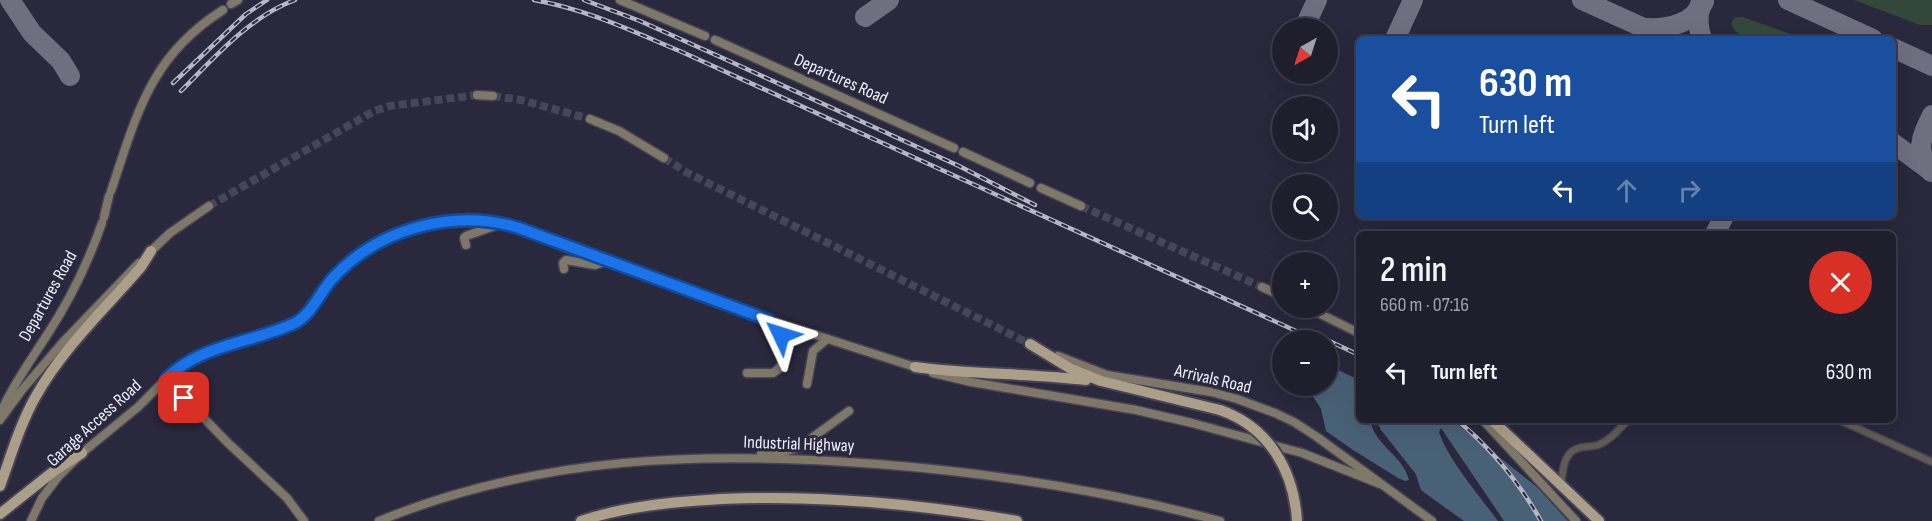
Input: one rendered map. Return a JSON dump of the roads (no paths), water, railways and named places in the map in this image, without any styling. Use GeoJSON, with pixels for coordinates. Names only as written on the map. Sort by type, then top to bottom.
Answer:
{"type":"FeatureCollection","features":[{"type":"Feature","properties":{"kind":"highway"},"geometry":{"type":"LineString","coordinates":[[0,486],[25,419],[45,381],[152,251]]}},
{"type":"Feature","properties":{"kind":"highway"},"geometry":{"type":"LineString","coordinates":[[1030,344],[1071,369],[1110,384]]}},
{"type":"Feature","properties":{"kind":"highway"},"geometry":{"type":"LineString","coordinates":[[915,367],[960,373],[1046,375],[1110,384],[1220,410],[1239,418],[1252,427],[1276,452],[1291,482],[1297,521]]}},
{"type":"Feature","properties":{"kind":"highway"},"geometry":{"type":"LineString","coordinates":[[1495,423],[1599,521]]}},
{"type":"Feature","properties":{"kind":"highway"},"geometry":{"type":"LineString","coordinates":[[0,514],[54,471],[82,453]]}},
{"type":"Feature","properties":{"kind":"highway"},"geometry":{"type":"LineString","coordinates":[[581,521],[620,510],[652,505],[702,500],[779,498],[908,506],[1017,521]]}},
{"type":"Feature","properties":{"kind":"street"},"geometry":{"type":"LineString","coordinates":[[620,0],[705,36]]}},
{"type":"Feature","properties":{"kind":"street","name":"Departures Road"},"geometry":{"type":"LineString","coordinates":[[0,415],[16,383],[71,294],[88,259],[140,107],[159,70],[185,39],[223,10]]}},
{"type":"Feature","properties":{"kind":"street","name":"Departures Road"},"geometry":{"type":"LineString","coordinates":[[715,40],[954,148]]}},
{"type":"Feature","properties":{"kind":"street"},"geometry":{"type":"LineString","coordinates":[[477,95],[493,96]]}},
{"type":"Feature","properties":{"kind":"street"},"geometry":{"type":"LineString","coordinates":[[590,119],[619,131],[664,158]]}},
{"type":"Feature","properties":{"kind":"street"},"geometry":{"type":"LineString","coordinates":[[963,152],[1030,183]]}},
{"type":"Feature","properties":{"kind":"street"},"geometry":{"type":"LineString","coordinates":[[1041,188],[1081,206]]}},
{"type":"Feature","properties":{"kind":"street"},"geometry":{"type":"LineString","coordinates":[[0,420],[22,390],[70,334],[176,228],[209,206]]}},
{"type":"Feature","properties":{"kind":"street","name":"Garage Access Road"},"geometry":{"type":"LineString","coordinates":[[31,521],[50,486],[82,453],[130,414],[174,371],[211,351],[299,321],[342,269],[360,254],[391,237],[448,221],[479,220],[519,228],[769,320],[948,377],[1174,418],[1302,453],[1380,484]]}},
{"type":"Feature","properties":{"kind":"street"},"geometry":{"type":"LineString","coordinates":[[466,245],[464,238],[466,236],[500,224]]}},
{"type":"Feature","properties":{"kind":"street"},"geometry":{"type":"LineString","coordinates":[[564,269],[563,263],[566,260],[595,265],[606,261]]}},
{"type":"Feature","properties":{"kind":"street"},"geometry":{"type":"LineString","coordinates":[[1262,287],[1272,292]]}},
{"type":"Feature","properties":{"kind":"street"},"geometry":{"type":"LineString","coordinates":[[1328,318],[1356,332]]}},
{"type":"Feature","properties":{"kind":"street"},"geometry":{"type":"LineString","coordinates":[[747,373],[773,373],[782,365],[783,339],[769,320]]}},
{"type":"Feature","properties":{"kind":"street"},"geometry":{"type":"LineString","coordinates":[[807,384],[813,351],[827,339]]}},
{"type":"Feature","properties":{"kind":"street","name":"Arrivals Road"},"geometry":{"type":"LineString","coordinates":[[1030,344],[1107,375],[1212,392],[1267,410],[1300,426],[1432,521]]}},
{"type":"Feature","properties":{"kind":"street"},"geometry":{"type":"LineString","coordinates":[[166,379],[286,498],[304,521]]}},
{"type":"Feature","properties":{"kind":"street"},"geometry":{"type":"LineString","coordinates":[[743,457],[795,449],[849,411]]}},
{"type":"Feature","properties":{"kind":"street"},"geometry":{"type":"LineString","coordinates":[[1486,423],[1576,521]]}},
{"type":"Feature","properties":{"kind":"street"},"geometry":{"type":"LineString","coordinates":[[1561,485],[1564,464],[1570,453],[1607,440],[1625,423]]}},
{"type":"Feature","properties":{"kind":"street"},"geometry":{"type":"LineString","coordinates":[[1846,423],[1932,462]]}},
{"type":"Feature","properties":{"kind":"street","name":"Industrial Highway"},"geometry":{"type":"LineString","coordinates":[[379,521],[459,493],[559,470],[642,460],[743,457],[822,460],[1005,477],[1108,495],[1220,521]]}},
{"type":"Feature","properties":{"kind":"water"},"geometry":{"type":"Polygon","coordinates":[[[1338,370],[1356,379],[1356,423],[1371,423],[1377,437],[1401,464],[1409,480],[1398,478],[1326,431],[1321,409],[1312,396],[1338,396],[1338,370]]]}},
{"type":"Feature","properties":{"kind":"water"},"geometry":{"type":"Polygon","coordinates":[[[1378,423],[1456,423],[1537,487],[1568,521],[1504,521],[1441,428],[1439,432],[1449,454],[1498,521],[1464,521],[1422,491],[1415,473],[1378,423]]]}},
{"type":"Feature","properties":{"kind":"tunnel"},"geometry":{"type":"LineString","coordinates":[[209,206],[374,111],[390,106],[477,95]]}},
{"type":"Feature","properties":{"kind":"tunnel"},"geometry":{"type":"LineString","coordinates":[[493,96],[521,100],[590,119]]}},
{"type":"Feature","properties":{"kind":"tunnel"},"geometry":{"type":"LineString","coordinates":[[664,158],[686,172],[1030,344]]}},
{"type":"Feature","properties":{"kind":"tunnel"},"geometry":{"type":"LineString","coordinates":[[1081,206],[1262,287]]}},
{"type":"Feature","properties":{"kind":"railway"},"geometry":{"type":"LineString","coordinates":[[173,83],[246,14],[267,0]]}},
{"type":"Feature","properties":{"kind":"railway"},"geometry":{"type":"LineString","coordinates":[[181,91],[219,52],[247,28],[278,7],[295,0]]}},
{"type":"Feature","properties":{"kind":"railway"},"geometry":{"type":"LineString","coordinates":[[534,0],[591,15],[682,52],[1294,330]]}},
{"type":"Feature","properties":{"kind":"railway"},"geometry":{"type":"LineString","coordinates":[[584,0],[640,21],[727,60],[959,166],[1035,205]]}},
{"type":"Feature","properties":{"kind":"railway"},"geometry":{"type":"LineString","coordinates":[[1338,345],[1356,354]]}},
{"type":"Feature","properties":{"kind":"railway"},"geometry":{"type":"LineString","coordinates":[[1460,423],[1504,467],[1524,493],[1541,521]]}}]}
